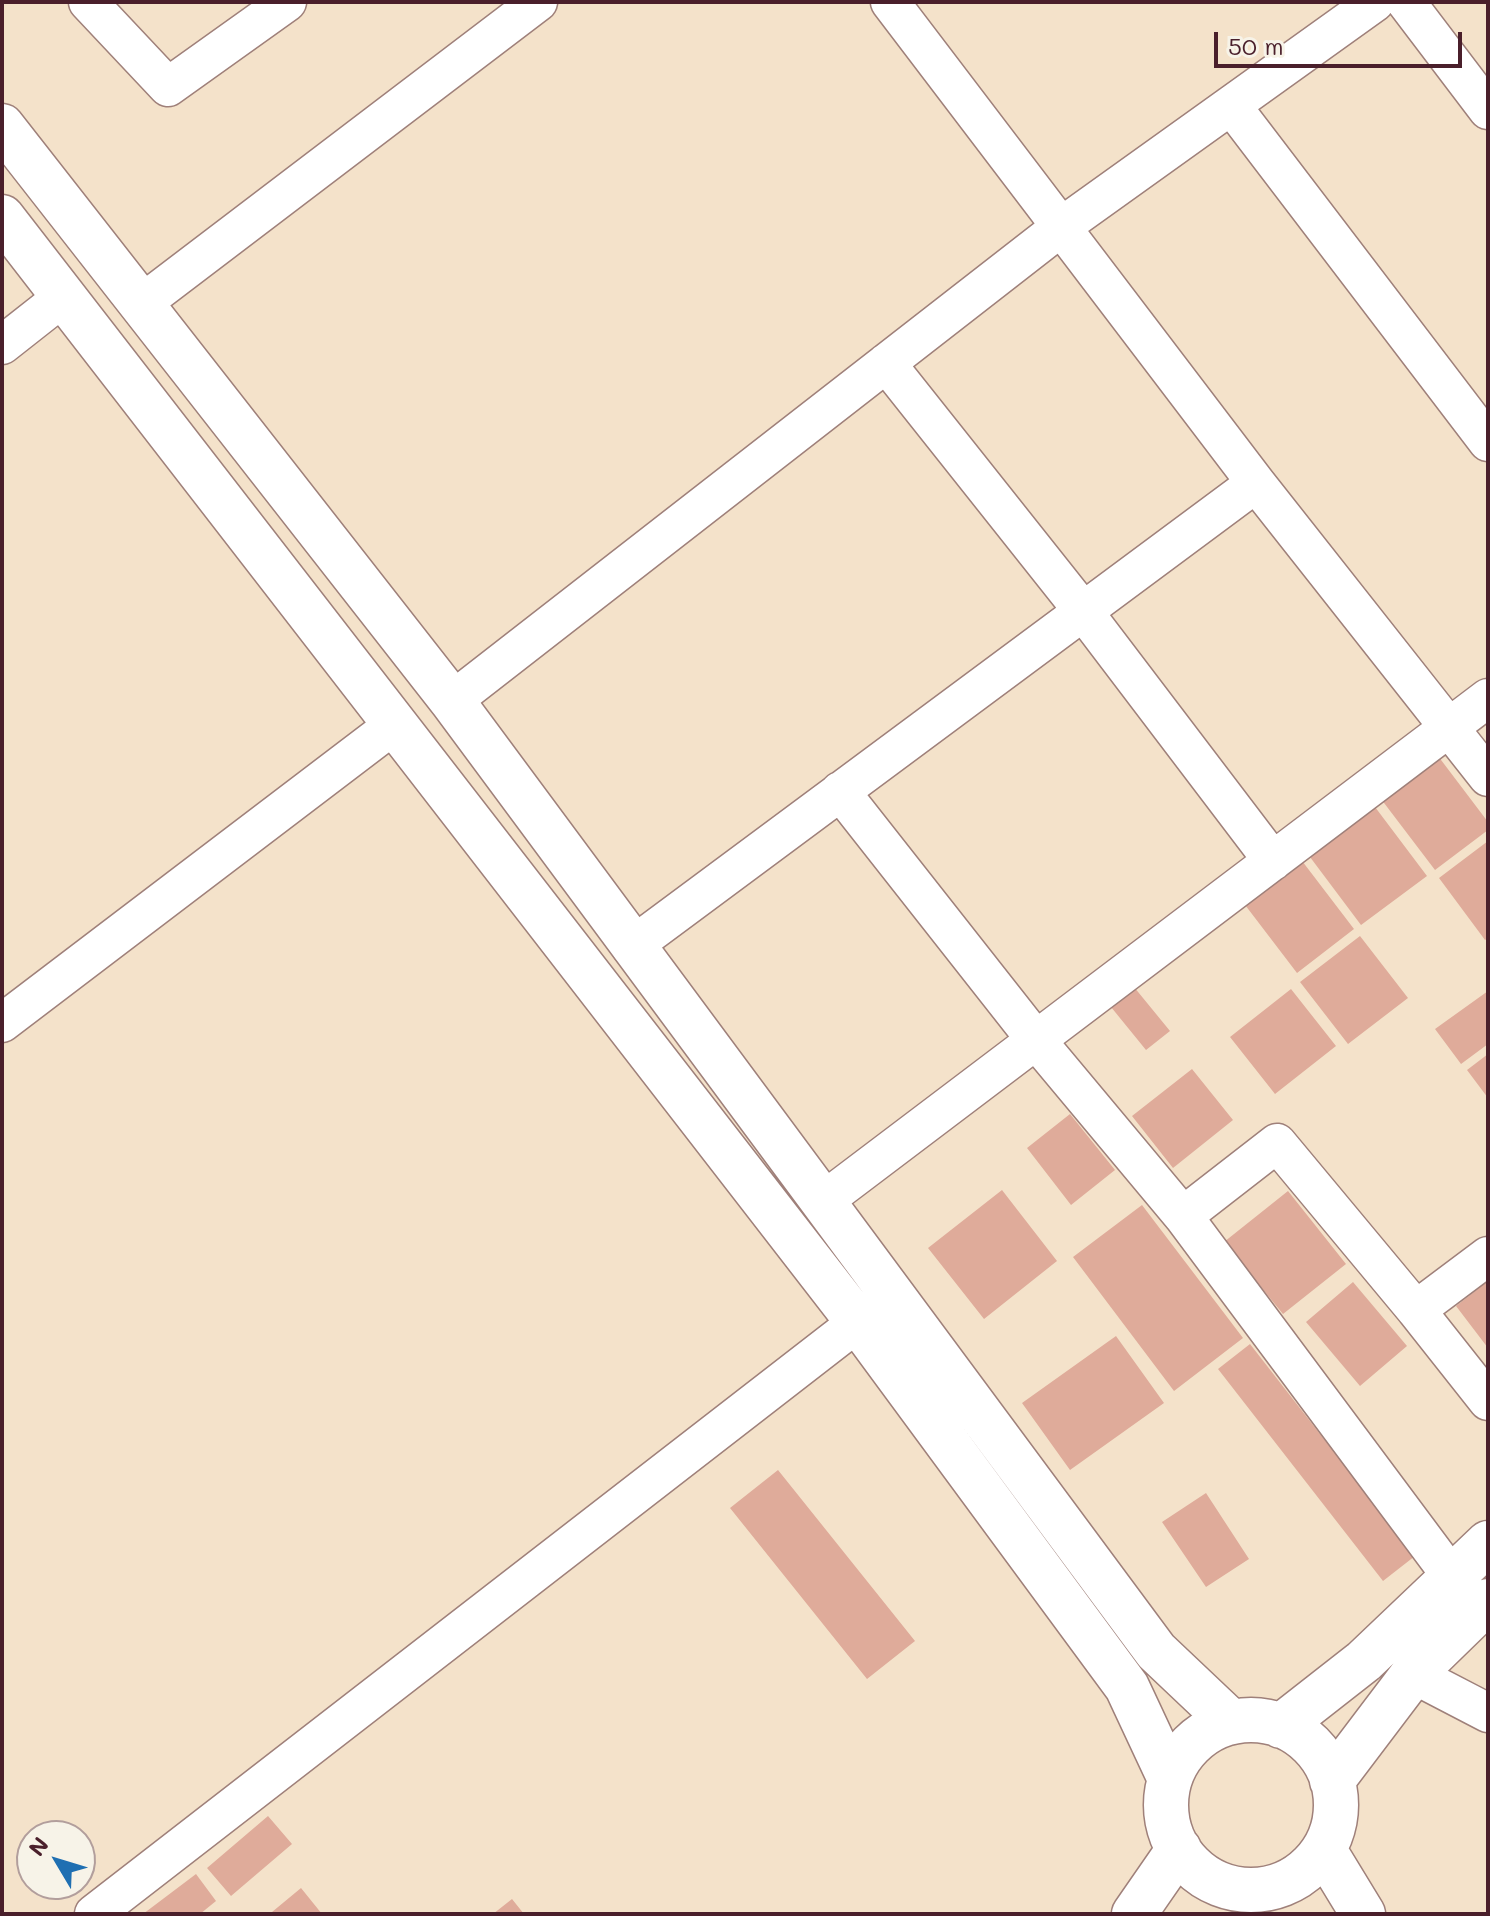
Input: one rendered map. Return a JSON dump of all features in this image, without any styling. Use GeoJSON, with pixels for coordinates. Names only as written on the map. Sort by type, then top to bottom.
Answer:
{"type":"FeatureCollection","features":[{"type":"Feature","properties":{"kind":"main road"},"geometry":{"type":"LineString","coordinates":[[2,126],[452,701],[631,947],[1156,1651],[1231,1722]]}},
{"type":"Feature","properties":{"kind":"main road"},"geometry":{"type":"LineString","coordinates":[[2,217],[858,1322],[1127,1687],[1170,1779]]}},
{"type":"Feature","properties":{"kind":"main road"},"geometry":{"type":"LineString","coordinates":[[1281,1726],[1364,1661],[1488,1543]]}},
{"type":"Feature","properties":{"kind":"main road"},"geometry":{"type":"LineString","coordinates":[[1332,1781],[1413,1674],[1488,1601]]}},
{"type":"Feature","properties":{"kind":"main road"},"geometry":{"type":"LineString","coordinates":[[1263,1721],[1281,1726],[1291,1729],[1315,1747],[1332,1781],[1337,1796],[1335,1823],[1324,1850],[1309,1869],[1286,1884],[1282,1901],[1233,1890],[1208,1900],[1208,1880],[1187,1863],[1172,1838],[1165,1808],[1170,1779],[1184,1753],[1206,1733],[1231,1722],[1263,1721]]}},
{"type":"Feature","properties":{"kind":"main road"},"geometry":{"type":"LineString","coordinates":[[1134,1914],[1179,1849]]}},
{"type":"Feature","properties":{"kind":"main road"},"geometry":{"type":"LineString","coordinates":[[1324,1850],[1363,1914]]}},
{"type":"Feature","properties":{"kind":"street"},"geometry":{"type":"LineString","coordinates":[[88,2],[168,87],[287,2]]}},
{"type":"Feature","properties":{"kind":"street"},"geometry":{"type":"LineString","coordinates":[[141,304],[538,2]]}},
{"type":"Feature","properties":{"kind":"street"},"geometry":{"type":"LineString","coordinates":[[890,2],[1256,483],[1488,777]]}},
{"type":"Feature","properties":{"kind":"street"},"geometry":{"type":"LineString","coordinates":[[452,701],[1061,227],[1375,2]]}},
{"type":"Feature","properties":{"kind":"street"},"geometry":{"type":"LineString","coordinates":[[1406,2],[1488,110]]}},
{"type":"Feature","properties":{"kind":"street"},"geometry":{"type":"LineString","coordinates":[[1231,105],[1488,442]]}},
{"type":"Feature","properties":{"kind":"street"},"geometry":{"type":"LineString","coordinates":[[2,345],[63,297]]}},
{"type":"Feature","properties":{"kind":"street"},"geometry":{"type":"LineString","coordinates":[[886,363],[1083,611],[1273,861]]}},
{"type":"Feature","properties":{"kind":"street"},"geometry":{"type":"LineString","coordinates":[[631,947],[1256,483]]}},
{"type":"Feature","properties":{"kind":"street"},"geometry":{"type":"LineString","coordinates":[[822,1202],[1488,698]]}},
{"type":"Feature","properties":{"kind":"street"},"geometry":{"type":"LineString","coordinates":[[2,1023],[395,724]]}},
{"type":"Feature","properties":{"kind":"street"},"geometry":{"type":"LineString","coordinates":[[840,791],[1036,1040],[1183,1216],[1452,1577]]}},
{"type":"Feature","properties":{"kind":"street"},"geometry":{"type":"LineString","coordinates":[[1183,1216],[1277,1143],[1488,1401]]}},
{"type":"Feature","properties":{"kind":"street"},"geometry":{"type":"LineString","coordinates":[[1416,1310],[1488,1256]]}},
{"type":"Feature","properties":{"kind":"street"},"geometry":{"type":"LineString","coordinates":[[94,1914],[858,1322]]}},
{"type":"Feature","properties":{"kind":"street"},"geometry":{"type":"LineString","coordinates":[[1413,1674],[1488,1713]]}},
{"type":"Feature","properties":{"kind":"building"},"geometry":{"type":"Polygon","coordinates":[[[1435,752],[1488,822],[1488,830],[1435,870],[1378,795],[1435,752]]]}},
{"type":"Feature","properties":{"kind":"building"},"geometry":{"type":"Polygon","coordinates":[[[1369,799],[1427,876],[1361,925],[1304,849],[1369,799]]]}},
{"type":"Feature","properties":{"kind":"building"},"geometry":{"type":"Polygon","coordinates":[[[1488,841],[1488,938],[1485,940],[1439,878],[1488,841]]]}},
{"type":"Feature","properties":{"kind":"building"},"geometry":{"type":"Polygon","coordinates":[[[1296,853],[1354,929],[1297,973],[1239,897],[1296,853]]]}},
{"type":"Feature","properties":{"kind":"building"},"geometry":{"type":"Polygon","coordinates":[[[1360,936],[1408,998],[1348,1044],[1300,982],[1360,936]]]}},
{"type":"Feature","properties":{"kind":"building"},"geometry":{"type":"Polygon","coordinates":[[[1134,987],[1170,1031],[1146,1050],[1111,1007],[1134,987]]]}},
{"type":"Feature","properties":{"kind":"building"},"geometry":{"type":"Polygon","coordinates":[[[1291,989],[1336,1046],[1275,1094],[1230,1037],[1291,989]]]}},
{"type":"Feature","properties":{"kind":"building"},"geometry":{"type":"Polygon","coordinates":[[[1488,991],[1488,1044],[1461,1064],[1435,1029],[1488,991]]]}},
{"type":"Feature","properties":{"kind":"building"},"geometry":{"type":"Polygon","coordinates":[[[1488,1054],[1488,1098],[1467,1070],[1488,1054]]]}},
{"type":"Feature","properties":{"kind":"building"},"geometry":{"type":"Polygon","coordinates":[[[1192,1069],[1233,1120],[1173,1168],[1132,1116],[1192,1069]]]}},
{"type":"Feature","properties":{"kind":"building"},"geometry":{"type":"Polygon","coordinates":[[[1070,1114],[1115,1170],[1071,1205],[1027,1148],[1070,1114]]]}},
{"type":"Feature","properties":{"kind":"building"},"geometry":{"type":"Polygon","coordinates":[[[1002,1190],[1057,1261],[984,1319],[928,1248],[1002,1190]]]}},
{"type":"Feature","properties":{"kind":"building"},"geometry":{"type":"Polygon","coordinates":[[[1288,1191],[1346,1264],[1283,1314],[1224,1242],[1288,1191]]]}},
{"type":"Feature","properties":{"kind":"building"},"geometry":{"type":"Polygon","coordinates":[[[1142,1205],[1243,1338],[1174,1391],[1073,1257],[1142,1205]]]}},
{"type":"Feature","properties":{"kind":"building"},"geometry":{"type":"Polygon","coordinates":[[[1488,1281],[1488,1348],[1456,1306],[1488,1281]]]}},
{"type":"Feature","properties":{"kind":"building"},"geometry":{"type":"Polygon","coordinates":[[[1353,1282],[1407,1346],[1360,1386],[1306,1322],[1353,1282]]]}},
{"type":"Feature","properties":{"kind":"building"},"geometry":{"type":"Polygon","coordinates":[[[1116,1336],[1164,1403],[1070,1470],[1022,1403],[1116,1336]]]}},
{"type":"Feature","properties":{"kind":"building"},"geometry":{"type":"Polygon","coordinates":[[[1250,1344],[1415,1556],[1383,1581],[1218,1369],[1250,1344]]]}},
{"type":"Feature","properties":{"kind":"building"},"geometry":{"type":"Polygon","coordinates":[[[778,1470],[915,1641],[867,1679],[730,1508],[778,1470]]]}},
{"type":"Feature","properties":{"kind":"building"},"geometry":{"type":"Polygon","coordinates":[[[1206,1493],[1249,1559],[1206,1587],[1162,1522],[1206,1493]]]}},
{"type":"Feature","properties":{"kind":"building"},"geometry":{"type":"Polygon","coordinates":[[[268,1816],[292,1844],[231,1896],[207,1868],[268,1816]]]}},
{"type":"Feature","properties":{"kind":"building"},"geometry":{"type":"Polygon","coordinates":[[[196,1874],[216,1901],[200,1914],[143,1914],[196,1874]]]}},
{"type":"Feature","properties":{"kind":"building"},"geometry":{"type":"Polygon","coordinates":[[[301,1888],[322,1914],[272,1912],[301,1888]]]}},
{"type":"Feature","properties":{"kind":"building"},"geometry":{"type":"Polygon","coordinates":[[[512,1899],[524,1914],[493,1914],[512,1899]]]}}]}
